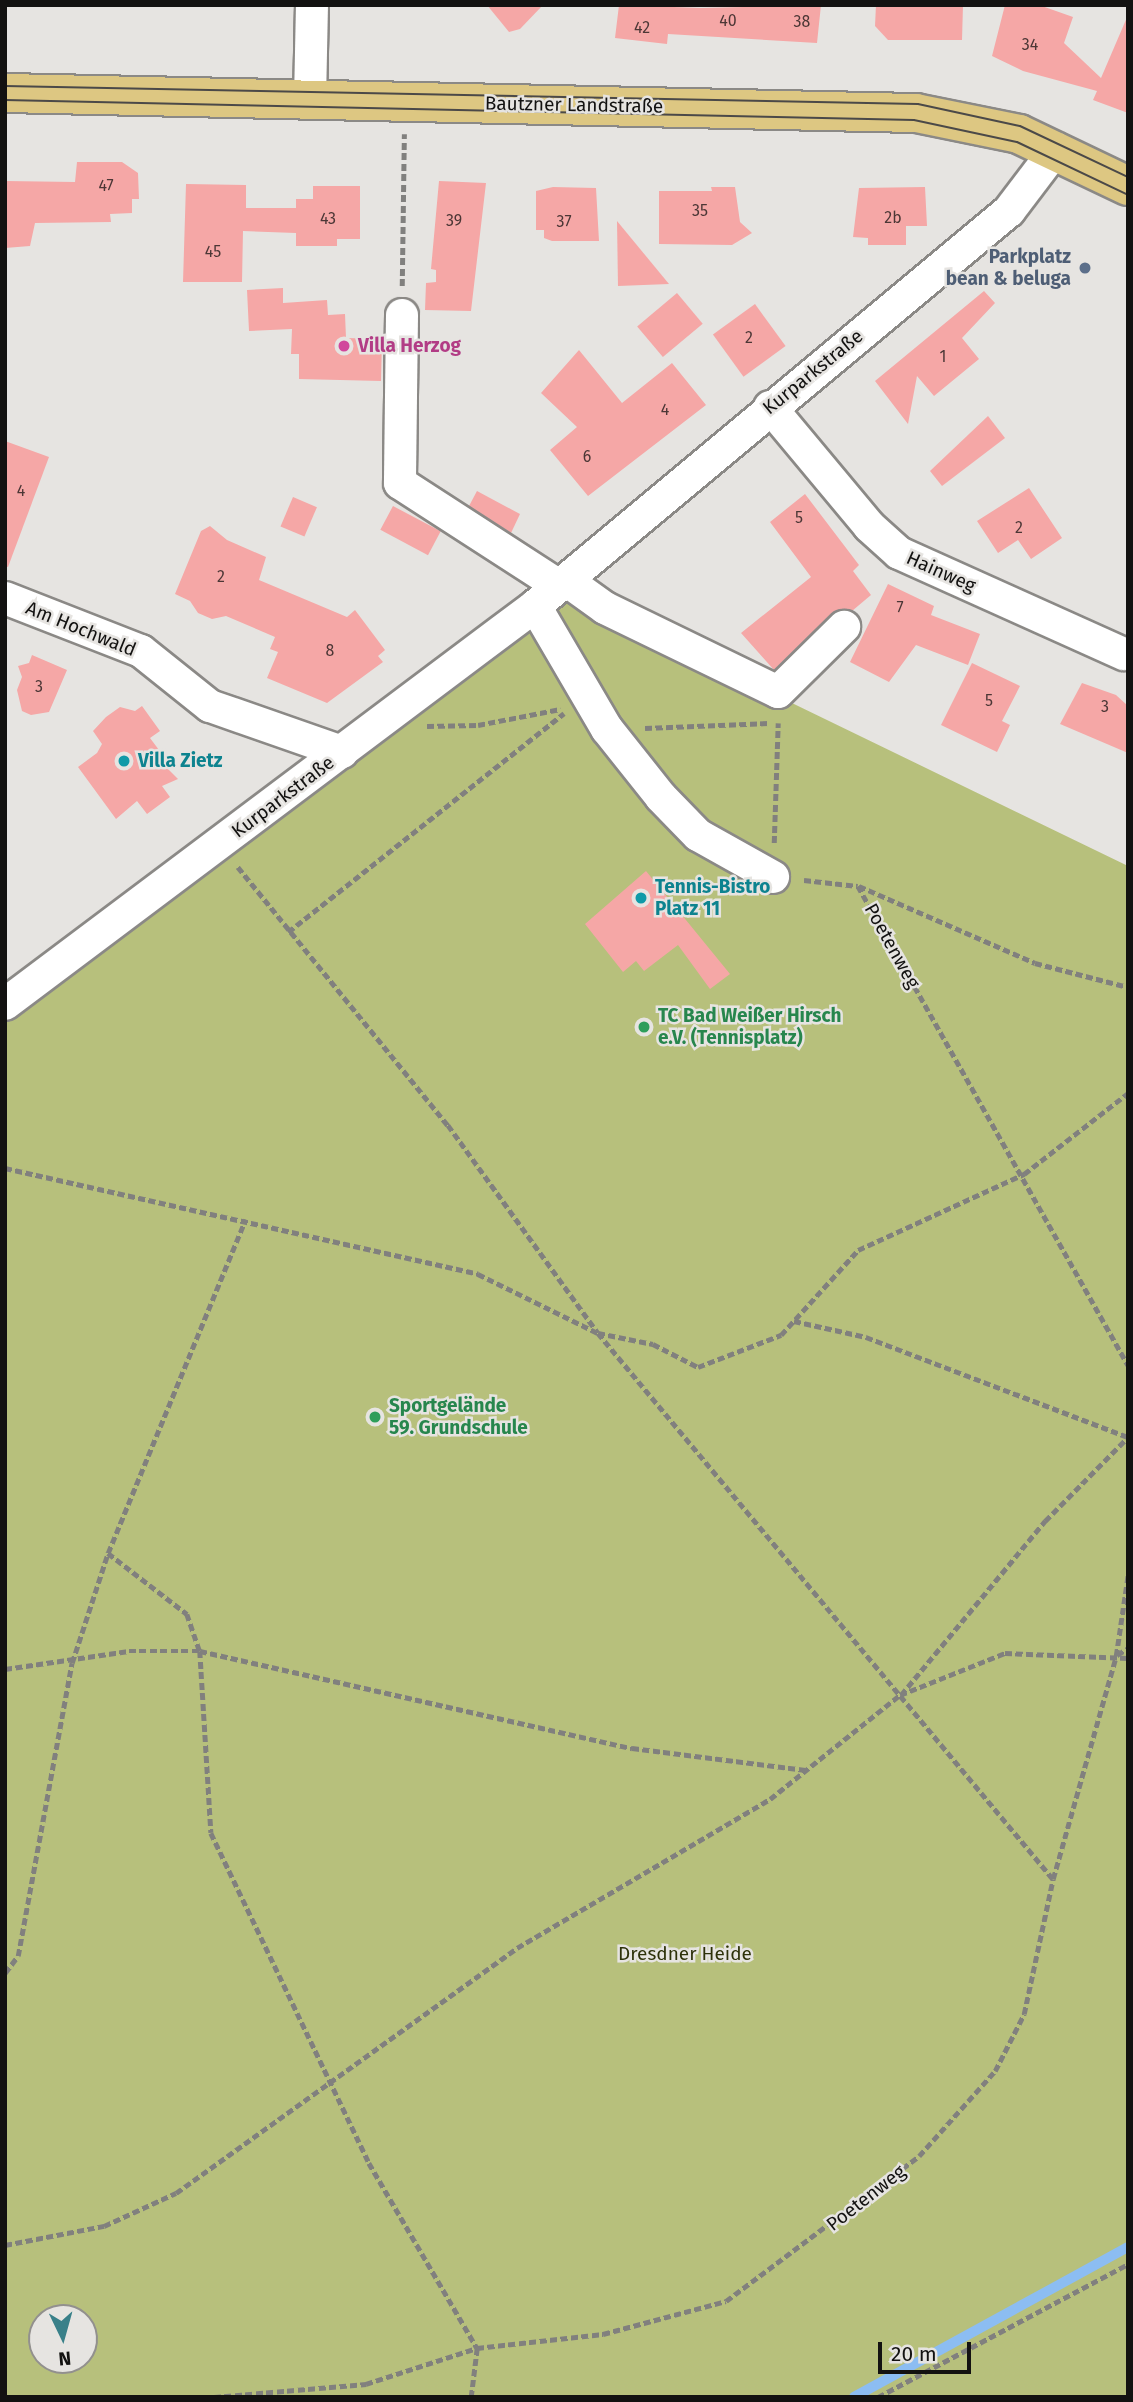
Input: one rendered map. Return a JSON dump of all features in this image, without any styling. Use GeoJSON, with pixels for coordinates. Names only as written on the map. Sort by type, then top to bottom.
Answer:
{"type":"FeatureCollection","features":[{"type":"Feature","properties":{"kind":"main road","name":"Bautzner Landstraße"},"geometry":{"type":"LineString","coordinates":[[5,93],[916,113],[972,121],[1056,149],[1128,186]]}},
{"type":"Feature","properties":{"kind":"street"},"geometry":{"type":"LineString","coordinates":[[310,100],[312,5]]}},
{"type":"Feature","properties":{"kind":"street","name":"Kurparkstraße"},"geometry":{"type":"LineString","coordinates":[[5,1004],[535,606],[770,407],[1009,211],[1056,149]]}},
{"type":"Feature","properties":{"kind":"street"},"geometry":{"type":"LineString","coordinates":[[402,315],[400,483],[605,608],[778,692],[844,627]]}},
{"type":"Feature","properties":{"kind":"street","name":"Hainweg"},"geometry":{"type":"LineString","coordinates":[[770,407],[869,526],[899,553],[1124,654]]}},
{"type":"Feature","properties":{"kind":"street","name":"Am Hochwald"},"geometry":{"type":"LineString","coordinates":[[5,598],[141,651],[210,706],[342,752]]}},
{"type":"Feature","properties":{"kind":"street"},"geometry":{"type":"LineString","coordinates":[[535,606],[607,729],[698,835],[772,877]]}},
{"type":"Feature","properties":{"kind":"path"},"geometry":{"type":"LineString","coordinates":[[402,315],[405,102]]}},
{"type":"Feature","properties":{"kind":"path"},"geometry":{"type":"LineString","coordinates":[[288,932],[574,706],[478,725],[376,727]]}},
{"type":"Feature","properties":{"kind":"path"},"geometry":{"type":"LineString","coordinates":[[607,729],[778,723],[772,877]]}},
{"type":"Feature","properties":{"kind":"path"},"geometry":{"type":"LineString","coordinates":[[222,843],[288,932],[448,1125],[598,1333],[1053,1879]]}},
{"type":"Feature","properties":{"kind":"path","name":"Poetenweg"},"geometry":{"type":"LineString","coordinates":[[772,877],[858,886],[1024,1174],[1128,1365]]}},
{"type":"Feature","properties":{"kind":"path"},"geometry":{"type":"LineString","coordinates":[[858,886],[1035,963],[1128,987]]}},
{"type":"Feature","properties":{"kind":"path"},"geometry":{"type":"LineString","coordinates":[[5,1168],[246,1219],[478,1274],[598,1333],[653,1344],[698,1367],[781,1335],[859,1250],[1024,1174],[1128,1093]]}},
{"type":"Feature","properties":{"kind":"path"},"geometry":{"type":"LineString","coordinates":[[5,1973],[18,1956],[72,1663],[108,1553],[246,1219]]}},
{"type":"Feature","properties":{"kind":"path"},"geometry":{"type":"LineString","coordinates":[[5,2245],[104,2226],[143,2211],[176,2193],[331,2076],[517,1948],[770,1799],[900,1695],[1045,1521],[1128,1437],[866,1337],[794,1321]]}},
{"type":"Feature","properties":{"kind":"path"},"geometry":{"type":"LineString","coordinates":[[108,1553],[187,1614],[200,1651],[211,1833],[331,2076],[369,2164],[477,2348],[471,2397]]}},
{"type":"Feature","properties":{"kind":"path","name":"Poetenweg"},"geometry":{"type":"LineString","coordinates":[[214,2397],[366,2384],[477,2348],[603,2334],[726,2301],[919,2156],[995,2071],[1024,2014],[1053,1879],[1116,1656],[1128,1575]]}},
{"type":"Feature","properties":{"kind":"path"},"geometry":{"type":"LineString","coordinates":[[1116,1656],[1128,1648]]}},
{"type":"Feature","properties":{"kind":"path"},"geometry":{"type":"LineString","coordinates":[[5,1669],[72,1663],[129,1651],[200,1651],[632,1748],[807,1770]]}},
{"type":"Feature","properties":{"kind":"path"},"geometry":{"type":"LineString","coordinates":[[900,1695],[1005,1653],[1128,1658]]}},
{"type":"Feature","properties":{"kind":"path"},"geometry":{"type":"LineString","coordinates":[[878,2397],[1128,2264]]}},
{"type":"Feature","properties":{"kind":"green space","name":"Dresdner Heide"},"geometry":{"type":"Polygon","coordinates":[[[564,601],[759,687],[1128,866],[1128,2397],[5,2397],[5,1016],[564,601]]]}},
{"type":"Feature","properties":{"kind":"building"},"geometry":{"type":"Polygon","coordinates":[[[487,5],[543,5],[520,29],[509,32],[487,5]]]}},
{"type":"Feature","properties":{"kind":"building"},"geometry":{"type":"Polygon","coordinates":[[[619,5],[701,8],[821,5],[817,43],[668,34],[667,44],[615,38],[619,5]]]}},
{"type":"Feature","properties":{"kind":"building"},"geometry":{"type":"Polygon","coordinates":[[[876,5],[963,5],[962,40],[888,40],[875,26],[876,5]]]}},
{"type":"Feature","properties":{"kind":"building"},"geometry":{"type":"Polygon","coordinates":[[[1005,5],[1039,5],[1073,17],[1064,43],[1101,78],[1128,15],[1128,113],[1093,100],[1097,91],[1023,71],[992,56],[1005,5]]]}},
{"type":"Feature","properties":{"kind":"building"},"geometry":{"type":"Polygon","coordinates":[[[77,162],[122,162],[138,173],[139,199],[132,199],[132,213],[110,214],[111,222],[35,223],[30,246],[5,248],[5,181],[75,182],[77,162]]]}},
{"type":"Feature","properties":{"kind":"building"},"geometry":{"type":"Polygon","coordinates":[[[439,181],[486,183],[471,311],[425,310],[426,283],[436,282],[436,270],[431,269],[439,181]]]}},
{"type":"Feature","properties":{"kind":"building"},"geometry":{"type":"Polygon","coordinates":[[[186,184],[246,185],[246,208],[296,208],[296,199],[313,199],[313,186],[360,186],[360,239],[337,239],[337,246],[296,246],[296,233],[243,231],[242,282],[183,282],[186,184]]]}},
{"type":"Feature","properties":{"kind":"building"},"geometry":{"type":"Polygon","coordinates":[[[553,187],[596,188],[599,241],[552,241],[544,238],[544,230],[536,230],[536,191],[553,187]]]}},
{"type":"Feature","properties":{"kind":"building"},"geometry":{"type":"Polygon","coordinates":[[[711,187],[735,187],[740,222],[752,233],[732,245],[659,244],[659,191],[712,191],[711,187]]]}},
{"type":"Feature","properties":{"kind":"building"},"geometry":{"type":"Polygon","coordinates":[[[925,187],[927,226],[906,226],[906,245],[868,245],[868,238],[853,237],[859,188],[925,187]]]}},
{"type":"Feature","properties":{"kind":"building"},"geometry":{"type":"Polygon","coordinates":[[[617,221],[669,284],[618,286],[617,221]]]}},
{"type":"Feature","properties":{"kind":"building"},"geometry":{"type":"Polygon","coordinates":[[[283,288],[283,303],[327,300],[328,315],[345,314],[346,338],[382,339],[381,381],[299,379],[299,354],[291,354],[292,329],[249,331],[247,290],[283,288]]]}},
{"type":"Feature","properties":{"kind":"building"},"geometry":{"type":"Polygon","coordinates":[[[984,291],[995,303],[962,338],[979,359],[934,396],[917,376],[908,424],[875,381],[984,291]]]}},
{"type":"Feature","properties":{"kind":"building"},"geometry":{"type":"Polygon","coordinates":[[[677,293],[703,324],[663,357],[637,326],[677,293]]]}},
{"type":"Feature","properties":{"kind":"building"},"geometry":{"type":"Polygon","coordinates":[[[755,304],[786,346],[743,377],[713,335],[755,304]]]}},
{"type":"Feature","properties":{"kind":"building"},"geometry":{"type":"Polygon","coordinates":[[[579,350],[622,403],[672,363],[706,405],[588,496],[550,450],[577,427],[541,393],[579,350]]]}},
{"type":"Feature","properties":{"kind":"building"},"geometry":{"type":"Polygon","coordinates":[[[988,416],[1005,438],[942,486],[930,471],[988,416]]]}},
{"type":"Feature","properties":{"kind":"building"},"geometry":{"type":"Polygon","coordinates":[[[5,441],[49,457],[8,567],[5,566],[5,441]]]}},
{"type":"Feature","properties":{"kind":"building"},"geometry":{"type":"Polygon","coordinates":[[[1029,488],[1062,538],[1031,559],[1018,540],[998,553],[977,521],[1029,488]]]}},
{"type":"Feature","properties":{"kind":"building"},"geometry":{"type":"Polygon","coordinates":[[[477,491],[520,514],[511,533],[469,506],[477,491]]]}},
{"type":"Feature","properties":{"kind":"building"},"geometry":{"type":"Polygon","coordinates":[[[805,494],[859,565],[853,571],[871,595],[852,611],[831,614],[774,670],[741,633],[811,577],[770,522],[805,494]]]}},
{"type":"Feature","properties":{"kind":"building"},"geometry":{"type":"Polygon","coordinates":[[[293,497],[317,507],[304,537],[280,526],[293,497]]]}},
{"type":"Feature","properties":{"kind":"building"},"geometry":{"type":"Polygon","coordinates":[[[393,506],[441,531],[428,555],[380,530],[393,506]]]}},
{"type":"Feature","properties":{"kind":"building"},"geometry":{"type":"Polygon","coordinates":[[[210,526],[227,540],[266,557],[259,580],[347,617],[355,610],[385,650],[378,656],[383,662],[327,703],[267,678],[278,652],[270,649],[275,637],[226,616],[212,619],[198,613],[190,601],[175,594],[201,531],[210,526]]]}},
{"type":"Feature","properties":{"kind":"building"},"geometry":{"type":"Polygon","coordinates":[[[888,584],[934,606],[931,615],[980,634],[968,665],[916,645],[889,682],[850,662],[888,584]]]}},
{"type":"Feature","properties":{"kind":"building"},"geometry":{"type":"Polygon","coordinates":[[[32,655],[67,670],[49,712],[31,715],[22,711],[17,690],[22,677],[18,666],[29,663],[32,655]]]}},
{"type":"Feature","properties":{"kind":"building"},"geometry":{"type":"Polygon","coordinates":[[[972,663],[1020,686],[1002,721],[1010,725],[997,752],[941,725],[972,663]]]}},
{"type":"Feature","properties":{"kind":"building"},"geometry":{"type":"Polygon","coordinates":[[[1082,683],[1116,695],[1128,706],[1128,753],[1060,724],[1082,683]]]}},
{"type":"Feature","properties":{"kind":"building","name":"Villa Zietz"},"geometry":{"type":"Polygon","coordinates":[[[142,706],[160,731],[150,738],[162,754],[157,758],[178,779],[162,786],[170,797],[147,814],[137,801],[116,819],[78,767],[97,753],[102,744],[93,731],[106,717],[120,707],[135,711],[142,706]]]}},
{"type":"Feature","properties":{"kind":"building","name":"Tennis-Bistro Platz 11"},"geometry":{"type":"Polygon","coordinates":[[[646,871],[730,974],[710,989],[678,945],[644,971],[636,961],[623,972],[585,924],[646,871]]]}},
{"type":"Feature","properties":{"kind":"waterway"},"geometry":{"type":"LineString","coordinates":[[854,2397],[1128,2247]]}},
{"type":"Feature","properties":{"kind":"tram line"},"geometry":{"type":"LineString","coordinates":[[5,86],[918,104],[1020,126],[1128,177]]}},
{"type":"Feature","properties":{"kind":"tram line"},"geometry":{"type":"LineString","coordinates":[[5,100],[914,120],[1017,142],[1128,195]]}},
{"type":"Feature","properties":{"kind":"place","name":"Parkplatz bean & beluga"},"geometry":{"type":"Point","coordinates":[1085,268]}},
{"type":"Feature","properties":{"kind":"place","name":"Villa Herzog"},"geometry":{"type":"Point","coordinates":[344,346]}},
{"type":"Feature","properties":{"kind":"place","name":"Villa Zietz"},"geometry":{"type":"Point","coordinates":[124,761]}},
{"type":"Feature","properties":{"kind":"place","name":"Tennis-Bistro Platz 11"},"geometry":{"type":"Point","coordinates":[641,898]}},
{"type":"Feature","properties":{"kind":"place","name":"TC Bad Weißer Hirsch e.V. (Tennisplatz)"},"geometry":{"type":"Point","coordinates":[644,1027]}},
{"type":"Feature","properties":{"kind":"place","name":"Sportgelände 59. Grundschule"},"geometry":{"type":"Point","coordinates":[375,1417]}}]}
